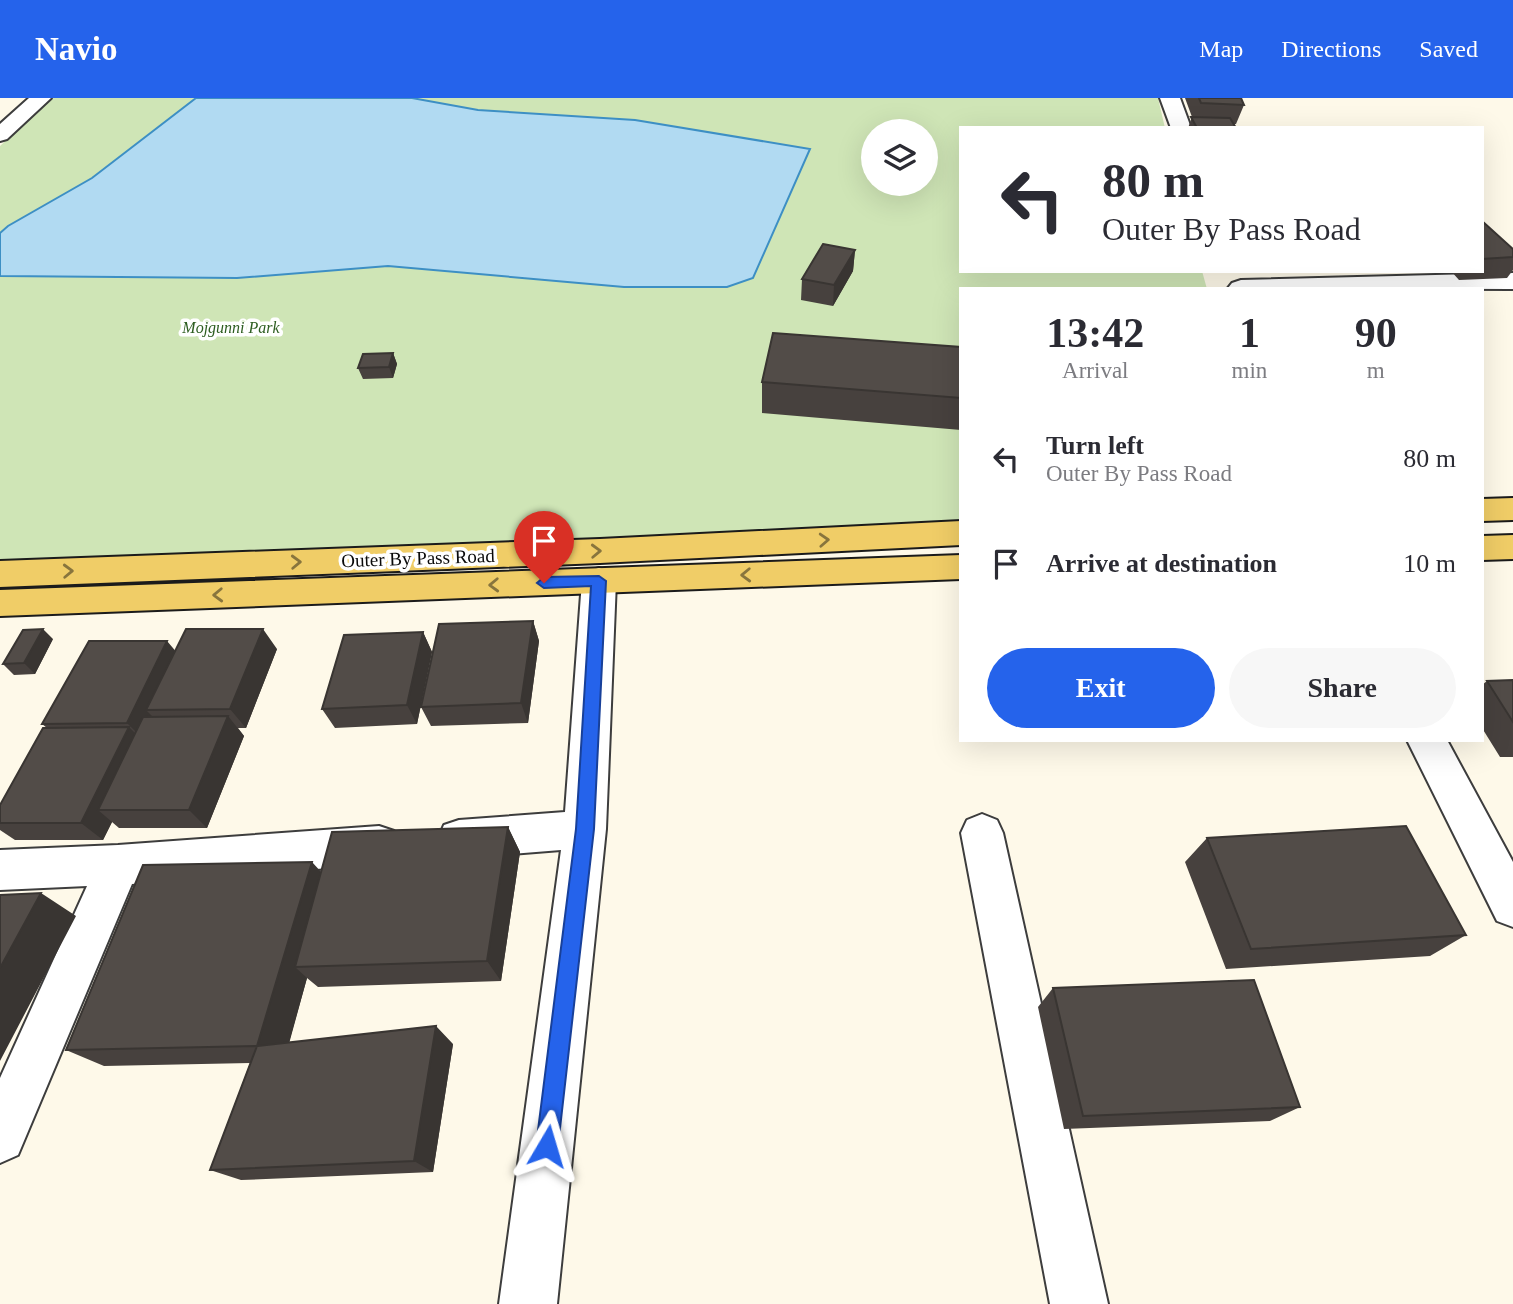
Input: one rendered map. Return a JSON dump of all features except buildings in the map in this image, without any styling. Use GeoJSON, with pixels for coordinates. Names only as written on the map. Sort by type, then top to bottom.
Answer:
{"type":"FeatureCollection","features":[{"type":"Feature","properties":{"kind":"main road"},"geometry":{"type":"LineString","coordinates":[[1484,510],[1513,509]]}},
{"type":"Feature","properties":{"kind":"main road","name":"Outer By Pass Road"},"geometry":{"type":"LineString","coordinates":[[0,574],[600,551],[959,533]]}},
{"type":"Feature","properties":{"kind":"main road"},"geometry":{"type":"LineString","coordinates":[[1484,548],[1513,547]]}},
{"type":"Feature","properties":{"kind":"main road","name":"Outer By Pass Road"},"geometry":{"type":"LineString","coordinates":[[0,603],[959,567]]}},
{"type":"Feature","properties":{"kind":"street"},"geometry":{"type":"LineString","coordinates":[[0,135],[41,98]]}},
{"type":"Feature","properties":{"kind":"street"},"geometry":{"type":"LineString","coordinates":[[1170,98],[1180,126]]}},
{"type":"Feature","properties":{"kind":"street"},"geometry":{"type":"LineString","coordinates":[[1280,287],[1513,281]]}},
{"type":"Feature","properties":{"kind":"street"},"geometry":{"type":"LineString","coordinates":[[528,1304],[585,829],[599,581]]}},
{"type":"Feature","properties":{"kind":"street"},"geometry":{"type":"LineString","coordinates":[[1428,742],[1513,906]]}},
{"type":"Feature","properties":{"kind":"street"},"geometry":{"type":"LineString","coordinates":[[0,870],[118,865],[585,829]]}},
{"type":"Feature","properties":{"kind":"street"},"geometry":{"type":"LineString","coordinates":[[982,833],[1079,1304]]}},
{"type":"Feature","properties":{"kind":"street"},"geometry":{"type":"LineString","coordinates":[[0,1137],[118,865]]}},
{"type":"Feature","properties":{"kind":"green space","name":"Mojgunni Park"},"geometry":{"type":"Polygon","coordinates":[[[52,98],[1158,98],[1165,126],[959,126],[959,273],[1203,273],[1206,287],[959,287],[959,524],[0,566],[0,146],[52,98]]]}},
{"type":"Feature","properties":{"kind":"water"},"geometry":{"type":"Polygon","coordinates":[[[196,98],[412,98],[478,110],[635,120],[810,149],[753,278],[727,287],[624,287],[388,266],[237,278],[0,276],[0,233],[92,178],[196,98]]]}},
{"type":"Feature","properties":{"kind":"route"},"geometry":{"type":"LineString","coordinates":[[544,583],[599,581],[585,829],[547,1146]]}}]}
